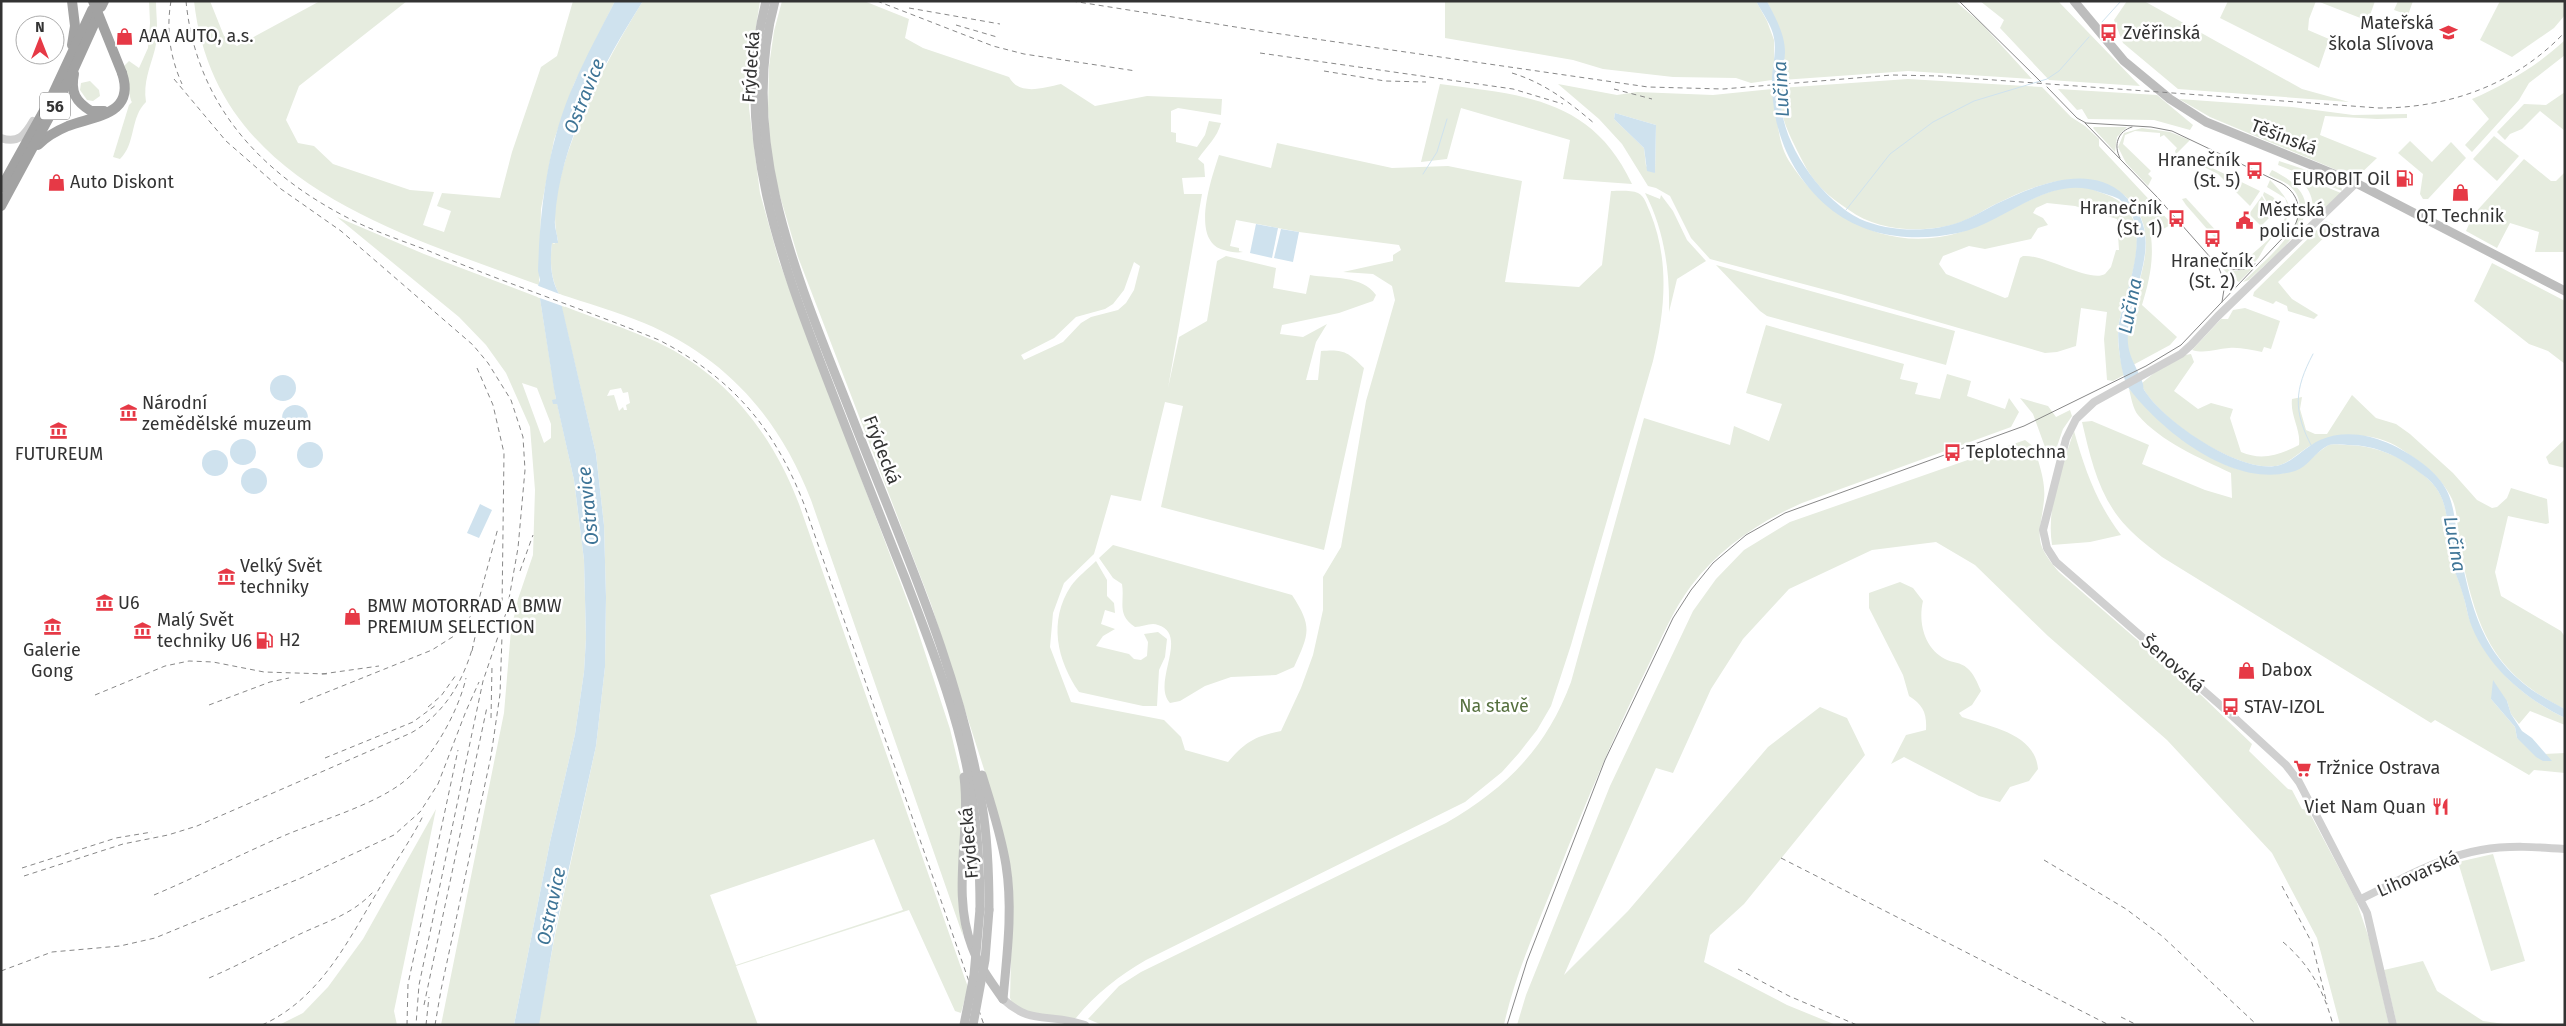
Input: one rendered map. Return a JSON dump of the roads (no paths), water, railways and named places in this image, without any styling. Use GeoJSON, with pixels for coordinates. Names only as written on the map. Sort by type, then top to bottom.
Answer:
{"type":"FeatureCollection","features":[{"type":"Feature","properties":{"kind":"highway"},"geometry":{"type":"LineString","coordinates":[[72,1],[75,26],[72,90],[77,100],[91,112],[112,110]]}},
{"type":"Feature","properties":{"kind":"highway"},"geometry":{"type":"LineString","coordinates":[[31,153],[57,130],[100,117],[112,110],[120,103],[125,93],[122,73],[97,8]]}},
{"type":"Feature","properties":{"kind":"highway","name":"56"},"geometry":{"type":"LineString","coordinates":[[1,206],[31,153],[97,8]]}},
{"type":"Feature","properties":{"kind":"highway","name":"56"},"geometry":{"type":"LineString","coordinates":[[1,188],[74,59]]}},
{"type":"Feature","properties":{"kind":"main road","name":"Frýdecká"},"geometry":{"type":"LineString","coordinates":[[766,1],[755,61],[754,108],[758,150],[774,225],[808,329],[958,717]]}},
{"type":"Feature","properties":{"kind":"main road","name":"Frýdecká"},"geometry":{"type":"LineString","coordinates":[[776,1],[765,61],[764,108],[766,148],[782,223],[817,326],[925,606],[958,717],[972,794],[984,910]]}},
{"type":"Feature","properties":{"kind":"main road","name":"Těšínská"},"geometry":{"type":"LineString","coordinates":[[2074,1],[2124,61],[2170,99],[2224,130],[2356,183],[2565,292]]}},
{"type":"Feature","properties":{"kind":"main road"},"geometry":{"type":"LineString","coordinates":[[958,717],[964,781],[962,905],[967,933],[977,959],[1003,999]]}},
{"type":"Feature","properties":{"kind":"main road"},"geometry":{"type":"LineString","coordinates":[[958,717],[990,800],[1006,865],[1009,924],[1003,999]]}},
{"type":"Feature","properties":{"kind":"main road"},"geometry":{"type":"LineString","coordinates":[[964,1025],[984,910]]}},
{"type":"Feature","properties":{"kind":"main road"},"geometry":{"type":"LineString","coordinates":[[973,1025],[985,960],[984,910]]}},
{"type":"Feature","properties":{"kind":"street"},"geometry":{"type":"LineString","coordinates":[[1,138],[13,141],[22,137],[42,106],[50,100]]}},
{"type":"Feature","properties":{"kind":"street","name":"Šenovská"},"geometry":{"type":"LineString","coordinates":[[2356,183],[2258,277],[2191,345],[2180,354],[2101,397],[2082,412],[2070,428],[2066,439],[2043,525],[2045,543],[2051,556],[2075,580],[2219,704],[2286,765],[2299,782],[2361,899],[2371,929],[2393,1025]]}},
{"type":"Feature","properties":{"kind":"street","name":"Lihovarská"},"geometry":{"type":"LineString","coordinates":[[2361,899],[2462,854],[2507,847],[2565,849]]}},
{"type":"Feature","properties":{"kind":"street"},"geometry":{"type":"LineString","coordinates":[[1003,999],[1015,1014],[1027,1020],[1067,1020],[1085,1025]]}},
{"type":"Feature","properties":{"kind":"water","name":"Ostravice"},"geometry":{"type":"Polygon","coordinates":[[[615,1],[643,1],[613,51],[574,134],[558,191],[555,223],[558,243],[552,243],[551,256],[552,275],[559,294],[596,454],[604,525],[605,667],[596,746],[556,927],[539,1025],[514,1025],[550,842],[575,734],[584,672],[586,638],[584,560],[574,480],[557,404],[553,404],[552,400],[556,399],[538,286],[540,280],[538,271],[543,199],[552,152],[565,106],[615,1]]]}},
{"type":"Feature","properties":{"kind":"water","name":"Lučina"},"geometry":{"type":"Polygon","coordinates":[[[1756,1],[1767,1],[1779,26],[1785,45],[1781,105],[1792,143],[1800,159],[1821,188],[1833,200],[1860,219],[1896,229],[1910,230],[1948,226],[1965,220],[2027,190],[2061,180],[2094,180],[2110,185],[2124,195],[2137,211],[2144,227],[2146,243],[2144,260],[2131,312],[2128,345],[2144,390],[2157,406],[2188,432],[2227,455],[2246,463],[2264,466],[2280,465],[2320,440],[2347,434],[2374,438],[2387,443],[2399,448],[2422,463],[2441,482],[2451,500],[2471,600],[2479,623],[2489,643],[2502,662],[2518,679],[2539,695],[2565,709],[2565,718],[2535,701],[2508,679],[2486,653],[2477,638],[2470,622],[2451,561],[2445,508],[2438,490],[2423,475],[2388,453],[2369,447],[2338,444],[2329,445],[2295,471],[2272,475],[2249,472],[2225,465],[2203,454],[2181,440],[2144,407],[2125,382],[2119,349],[2119,323],[2132,276],[2137,241],[2135,225],[2130,211],[2119,199],[2081,188],[2062,189],[2027,202],[1976,228],[1942,236],[1909,237],[1893,236],[1862,227],[1833,211],[1819,199],[1796,170],[1781,138],[1773,104],[1774,38],[1769,24],[1756,1]]]}},
{"type":"Feature","properties":{"kind":"water"},"geometry":{"type":"Polygon","coordinates":[[[1615,113],[1656,125],[1655,173],[1647,171],[1644,148],[1614,119],[1615,113]]]}},
{"type":"Feature","properties":{"kind":"water"},"geometry":{"type":"Polygon","coordinates":[[[1256,224],[1278,228],[1272,258],[1250,253],[1256,224]]]}},
{"type":"Feature","properties":{"kind":"water"},"geometry":{"type":"Polygon","coordinates":[[[1281,229],[1299,232],[1293,262],[1274,258],[1281,229]]]}},
{"type":"Feature","properties":{"kind":"water"},"geometry":{"type":"Polygon","coordinates":[[[283,375],[292,379],[296,388],[292,397],[283,401],[274,397],[270,388],[274,379],[283,375]]]}},
{"type":"Feature","properties":{"kind":"water"},"geometry":{"type":"Polygon","coordinates":[[[295,405],[304,409],[308,418],[304,427],[295,431],[286,427],[282,418],[286,409],[295,405]]]}},
{"type":"Feature","properties":{"kind":"water"},"geometry":{"type":"Polygon","coordinates":[[[243,439],[252,443],[256,452],[252,461],[243,465],[234,461],[230,452],[234,443],[243,439]]]}},
{"type":"Feature","properties":{"kind":"water"},"geometry":{"type":"Polygon","coordinates":[[[310,442],[319,446],[323,455],[319,464],[310,468],[301,464],[297,455],[301,446],[310,442]]]}},
{"type":"Feature","properties":{"kind":"water"},"geometry":{"type":"Polygon","coordinates":[[[215,450],[224,454],[228,463],[224,472],[215,476],[206,472],[202,463],[206,454],[215,450]]]}},
{"type":"Feature","properties":{"kind":"water"},"geometry":{"type":"Polygon","coordinates":[[[254,468],[263,472],[267,481],[263,490],[254,494],[245,490],[241,481],[245,472],[254,468]]]}},
{"type":"Feature","properties":{"kind":"water"},"geometry":{"type":"Polygon","coordinates":[[[480,504],[492,510],[479,538],[467,533],[480,504]]]}},
{"type":"Feature","properties":{"kind":"water"},"geometry":{"type":"Polygon","coordinates":[[[2493,680],[2507,701],[2511,714],[2522,731],[2532,738],[2552,761],[2543,761],[2536,757],[2517,738],[2515,727],[2491,699],[2493,680]]]}},
{"type":"Feature","properties":{"kind":"waterway"},"geometry":{"type":"LineString","coordinates":[[2102,22],[2121,1]]}},
{"type":"Feature","properties":{"kind":"waterway"},"geometry":{"type":"LineString","coordinates":[[1846,210],[1890,154],[1933,122],[1974,101],[2047,79],[2059,71],[2089,37]]}},
{"type":"Feature","properties":{"kind":"waterway"},"geometry":{"type":"LineString","coordinates":[[1423,174],[1437,152],[1447,119]]}},
{"type":"Feature","properties":{"kind":"waterway"},"geometry":{"type":"LineString","coordinates":[[2312,447],[2301,422],[2298,400],[2302,379],[2313,354]]}},
{"type":"Feature","properties":{"kind":"tram line"},"geometry":{"type":"LineString","coordinates":[[1959,1],[2041,82]]}},
{"type":"Feature","properties":{"kind":"tram line"},"geometry":{"type":"LineString","coordinates":[[1507,1025],[1527,961],[1605,760],[1673,618],[1691,590],[1713,563],[1746,535],[1785,513],[2024,426],[2146,366],[2181,345],[2295,225],[2298,213],[2297,201],[2291,191],[2281,183],[2172,131],[2151,127],[2086,123],[2077,118],[2047,87]]}},
{"type":"Feature","properties":{"kind":"tram line"},"geometry":{"type":"LineString","coordinates":[[2085,123],[2158,198],[2218,266],[2225,283],[2222,302]]}},
{"type":"Feature","properties":{"kind":"tram line"},"geometry":{"type":"LineString","coordinates":[[2120,158],[2117,148],[2118,139],[2123,132],[2132,127]]}},
{"type":"Feature","properties":{"kind":"tram line"},"geometry":{"type":"LineString","coordinates":[[2216,261],[2225,267],[2235,270],[2245,269],[2255,264]]}},
{"type":"Feature","properties":{"kind":"railway"},"geometry":{"type":"LineString","coordinates":[[171,1],[170,43],[182,84]]}},
{"type":"Feature","properties":{"kind":"railway"},"geometry":{"type":"LineString","coordinates":[[186,1],[192,38],[204,73],[219,104],[239,133],[263,158],[319,202],[371,228],[659,340],[708,371],[748,407],[779,451],[804,504],[984,1025]]}},
{"type":"Feature","properties":{"kind":"railway"},"geometry":{"type":"LineString","coordinates":[[877,1],[993,46],[1024,54],[1136,71]]}},
{"type":"Feature","properties":{"kind":"railway"},"geometry":{"type":"LineString","coordinates":[[1072,1],[1267,32],[1648,87],[1723,89],[1892,75],[1939,76],[2379,108],[2431,103],[2456,98],[2480,90],[2525,66],[2565,32]]}},
{"type":"Feature","properties":{"kind":"railway"},"geometry":{"type":"LineString","coordinates":[[909,8],[1000,24]]}},
{"type":"Feature","properties":{"kind":"railway"},"geometry":{"type":"LineString","coordinates":[[956,25],[997,37]]}},
{"type":"Feature","properties":{"kind":"railway"},"geometry":{"type":"LineString","coordinates":[[1260,53],[1513,89],[1563,104]]}},
{"type":"Feature","properties":{"kind":"railway"},"geometry":{"type":"LineString","coordinates":[[1324,71],[1385,81],[1426,82]]}},
{"type":"Feature","properties":{"kind":"railway"},"geometry":{"type":"LineString","coordinates":[[1512,73],[1535,82],[1556,94],[1595,124]]}},
{"type":"Feature","properties":{"kind":"railway"},"geometry":{"type":"LineString","coordinates":[[174,79],[226,141],[281,189],[341,231],[473,345],[488,363],[511,400],[523,437],[525,470],[518,548],[507,610],[483,681],[419,985],[416,1025]]}},
{"type":"Feature","properties":{"kind":"railway"},"geometry":{"type":"LineString","coordinates":[[1614,89],[1652,99]]}},
{"type":"Feature","properties":{"kind":"railway"},"geometry":{"type":"LineString","coordinates":[[477,368],[493,405],[504,453],[502,609]]}},
{"type":"Feature","properties":{"kind":"railway"},"geometry":{"type":"LineString","coordinates":[[300,703],[432,650],[454,636],[467,622],[478,603],[498,528]]}},
{"type":"Feature","properties":{"kind":"railway"},"geometry":{"type":"LineString","coordinates":[[520,571],[533,535]]}},
{"type":"Feature","properties":{"kind":"railway"},"geometry":{"type":"LineString","coordinates":[[472,651],[478,623]]}},
{"type":"Feature","properties":{"kind":"railway"},"geometry":{"type":"LineString","coordinates":[[435,1025],[491,756],[500,694],[502,636]]}},
{"type":"Feature","properties":{"kind":"railway"},"geometry":{"type":"LineString","coordinates":[[24,876],[123,844],[168,835],[197,826],[411,733],[433,716],[451,696],[464,672],[473,646]]}},
{"type":"Feature","properties":{"kind":"railway"},"geometry":{"type":"LineString","coordinates":[[95,695],[165,666],[189,661],[213,662],[264,672],[327,674]]}},
{"type":"Feature","properties":{"kind":"railway"},"geometry":{"type":"LineString","coordinates":[[322,674],[379,666]]}},
{"type":"Feature","properties":{"kind":"railway"},"geometry":{"type":"LineString","coordinates":[[491,718],[492,666]]}},
{"type":"Feature","properties":{"kind":"railway"},"geometry":{"type":"LineString","coordinates":[[428,707],[441,696],[456,675]]}},
{"type":"Feature","properties":{"kind":"railway"},"geometry":{"type":"LineString","coordinates":[[209,705],[270,682],[289,678]]}},
{"type":"Feature","properties":{"kind":"railway"},"geometry":{"type":"LineString","coordinates":[[154,895],[288,834],[362,805],[402,783],[413,774],[442,735],[457,706],[466,678]]}},
{"type":"Feature","properties":{"kind":"railway"},"geometry":{"type":"LineString","coordinates":[[1,971],[52,952],[120,946],[155,938],[301,878],[394,835],[420,812],[438,784],[479,682]]}},
{"type":"Feature","properties":{"kind":"railway"},"geometry":{"type":"LineString","coordinates":[[325,758],[413,722],[436,705]]}},
{"type":"Feature","properties":{"kind":"railway"},"geometry":{"type":"LineString","coordinates":[[424,1005],[487,707]]}},
{"type":"Feature","properties":{"kind":"railway"},"geometry":{"type":"LineString","coordinates":[[407,1025],[408,984],[458,750]]}},
{"type":"Feature","properties":{"kind":"railway"},"geometry":{"type":"LineString","coordinates":[[262,1025],[282,1014],[300,1000],[331,967],[356,929],[424,814]]}},
{"type":"Feature","properties":{"kind":"railway"},"geometry":{"type":"LineString","coordinates":[[22,868],[116,838],[152,832]]}},
{"type":"Feature","properties":{"kind":"railway"},"geometry":{"type":"LineString","coordinates":[[1781,858],[2109,1025]]}},
{"type":"Feature","properties":{"kind":"railway"},"geometry":{"type":"LineString","coordinates":[[2044,860],[2126,909],[2162,936],[2257,1025]]}},
{"type":"Feature","properties":{"kind":"railway"},"geometry":{"type":"LineString","coordinates":[[2282,886],[2312,943],[2327,1004]]}},
{"type":"Feature","properties":{"kind":"railway"},"geometry":{"type":"LineString","coordinates":[[209,978],[337,918],[356,907],[373,892]]}},
{"type":"Feature","properties":{"kind":"railway"},"geometry":{"type":"LineString","coordinates":[[2283,942],[2301,960],[2315,979],[2333,1025]]}},
{"type":"Feature","properties":{"kind":"railway"},"geometry":{"type":"LineString","coordinates":[[1738,969],[1789,996],[1857,1025]]}},
{"type":"Feature","properties":{"kind":"railway"},"geometry":{"type":"LineString","coordinates":[[426,1025],[429,997]]}},
{"type":"Feature","properties":{"kind":"railway"},"geometry":{"type":"LineString","coordinates":[[2121,1017],[2137,1025]]}},
{"type":"Feature","properties":{"kind":"place","name":"Zvěřinská"},"geometry":{"type":"Point","coordinates":[2109,33]}},
{"type":"Feature","properties":{"kind":"place","name":"Mateřská škola Slívova"},"geometry":{"type":"Point","coordinates":[2448,33]}},
{"type":"Feature","properties":{"kind":"place","name":"AAA AUTO, a.s."},"geometry":{"type":"Point","coordinates":[125,36]}},
{"type":"Feature","properties":{"kind":"place","name":"Hranečník (St. 5)"},"geometry":{"type":"Point","coordinates":[2254,170]}},
{"type":"Feature","properties":{"kind":"place","name":"EUROBIT Oil"},"geometry":{"type":"Point","coordinates":[2404,179]}},
{"type":"Feature","properties":{"kind":"place","name":"Auto Diskont"},"geometry":{"type":"Point","coordinates":[56,182]}},
{"type":"Feature","properties":{"kind":"place","name":"QT Technik"},"geometry":{"type":"Point","coordinates":[2460,193]}},
{"type":"Feature","properties":{"kind":"place","name":"Hranečník (St. 1)"},"geometry":{"type":"Point","coordinates":[2176,218]}},
{"type":"Feature","properties":{"kind":"place","name":"Městská policie Ostrava"},"geometry":{"type":"Point","coordinates":[2245,220]}},
{"type":"Feature","properties":{"kind":"place","name":"Hranečník (St. 2)"},"geometry":{"type":"Point","coordinates":[2212,238]}},
{"type":"Feature","properties":{"kind":"place","name":"Národní zemědělské muzeum"},"geometry":{"type":"Point","coordinates":[128,413]}},
{"type":"Feature","properties":{"kind":"place","name":"FUTUREUM"},"geometry":{"type":"Point","coordinates":[59,431]}},
{"type":"Feature","properties":{"kind":"place","name":"Teplotechna"},"geometry":{"type":"Point","coordinates":[1952,452]}},
{"type":"Feature","properties":{"kind":"place","name":"Velký Svět techniky"},"geometry":{"type":"Point","coordinates":[226,576]}},
{"type":"Feature","properties":{"kind":"place","name":"U6"},"geometry":{"type":"Point","coordinates":[104,603]}},
{"type":"Feature","properties":{"kind":"place","name":"BMW MOTORRAD A BMW PREMIUM SELECTION"},"geometry":{"type":"Point","coordinates":[353,616]}},
{"type":"Feature","properties":{"kind":"place","name":"Galerie Gong"},"geometry":{"type":"Point","coordinates":[52,627]}},
{"type":"Feature","properties":{"kind":"place","name":"Malý Svět techniky U6"},"geometry":{"type":"Point","coordinates":[143,630]}},
{"type":"Feature","properties":{"kind":"place","name":"H2"},"geometry":{"type":"Point","coordinates":[265,640]}},
{"type":"Feature","properties":{"kind":"place","name":"Dabox"},"geometry":{"type":"Point","coordinates":[2247,670]}},
{"type":"Feature","properties":{"kind":"place","name":"STAV-IZOL"},"geometry":{"type":"Point","coordinates":[2230,707]}},
{"type":"Feature","properties":{"kind":"place","name":"Tržnice Ostrava"},"geometry":{"type":"Point","coordinates":[2303,768]}},
{"type":"Feature","properties":{"kind":"place","name":"Viet Nam Quan"},"geometry":{"type":"Point","coordinates":[2440,807]}},
{"type":"Feature","properties":{"kind":"park label","name":"Na stavě"},"geometry":{"type":"Point","coordinates":[1494,706]}}]}
